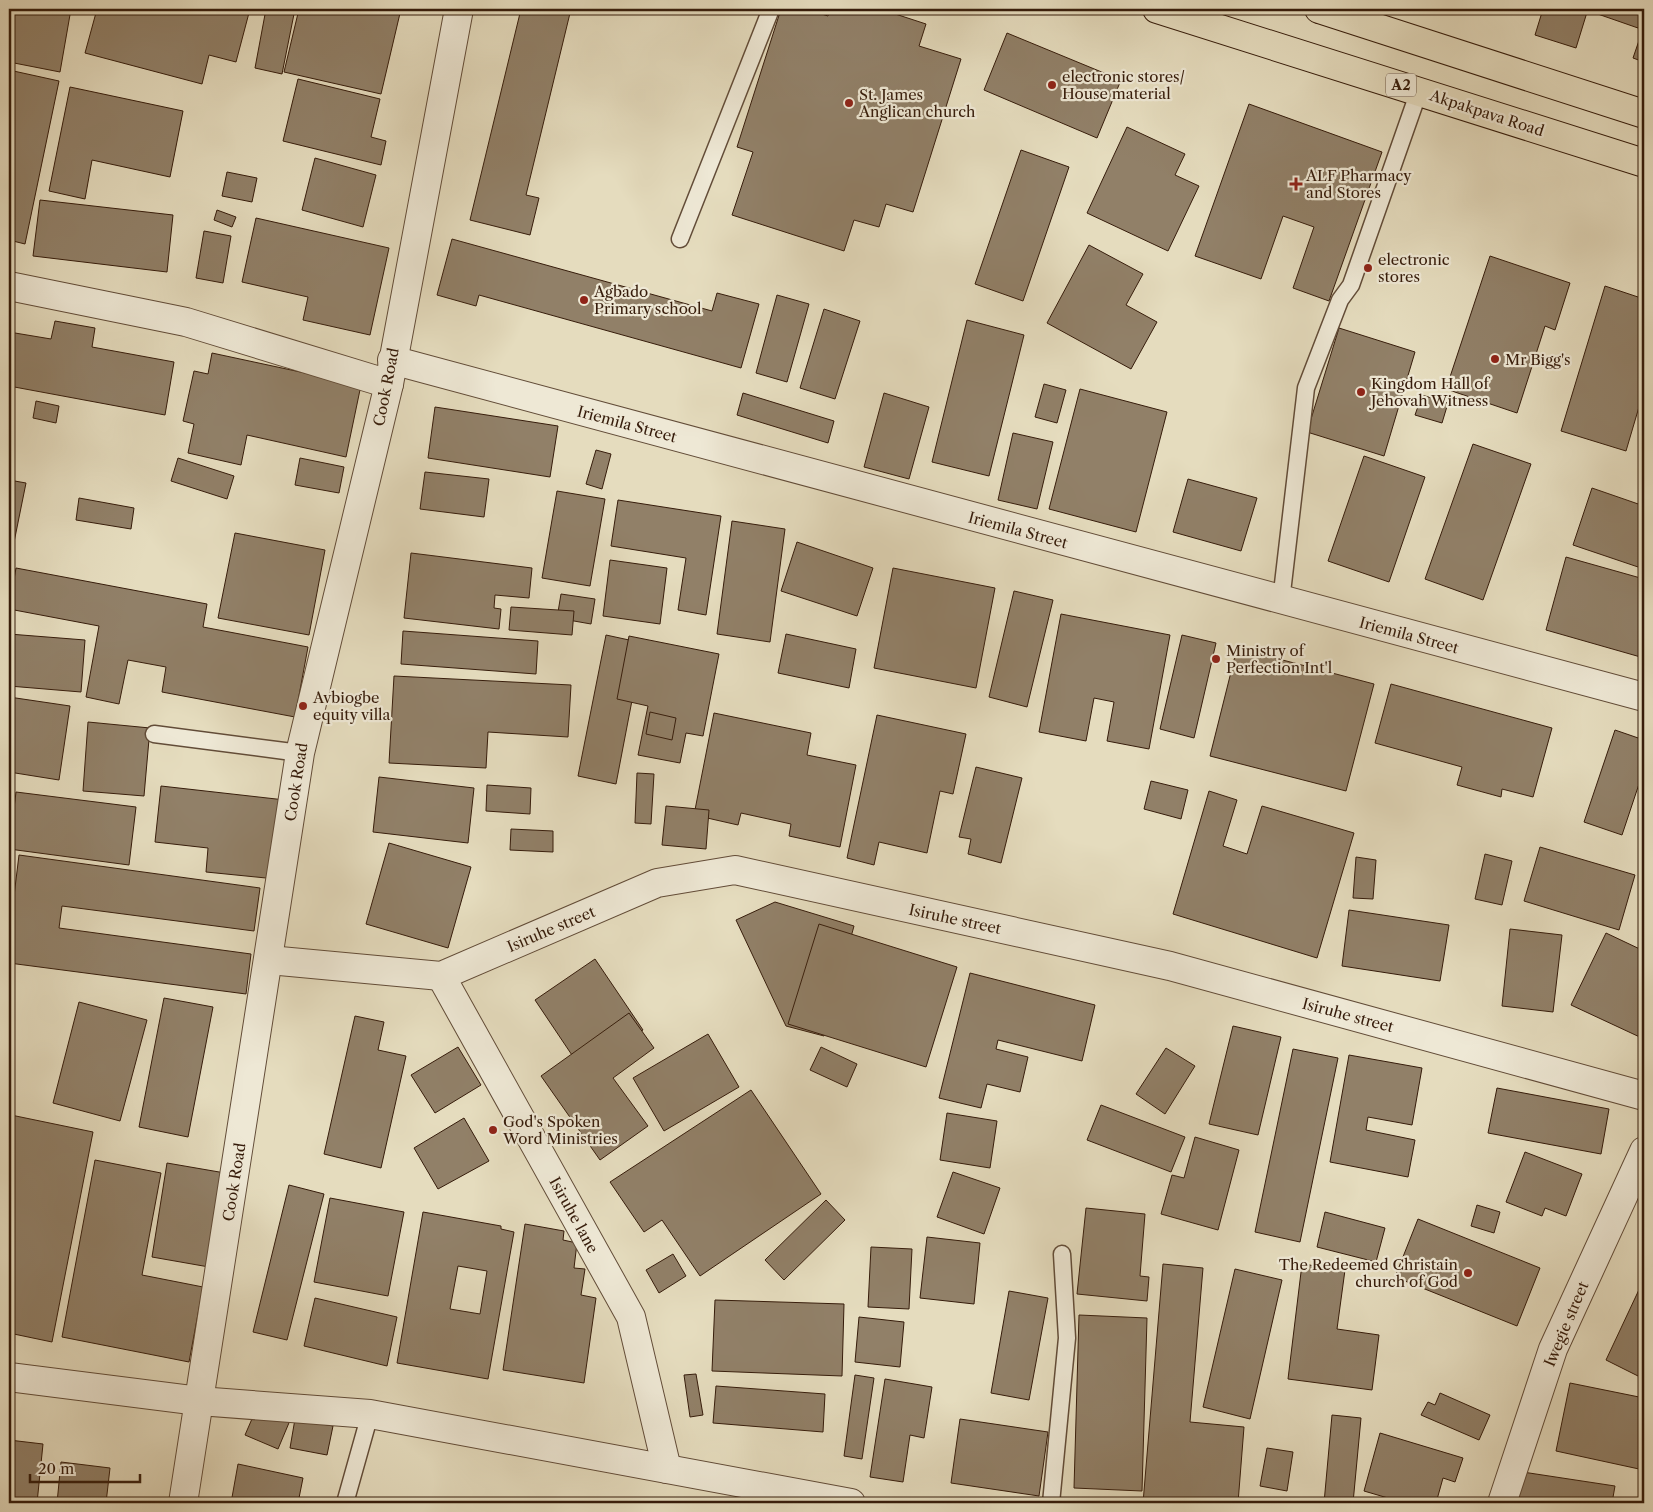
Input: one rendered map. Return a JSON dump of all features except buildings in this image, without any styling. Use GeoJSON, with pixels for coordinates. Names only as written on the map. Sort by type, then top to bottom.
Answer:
{"type":"FeatureCollection","features":[{"type":"Feature","properties":{"kind":"highway","name":"Akpakpava Road"},"geometry":{"type":"LineString","coordinates":[[1157,9],[1644,163]]}},
{"type":"Feature","properties":{"kind":"highway"},"geometry":{"type":"LineString","coordinates":[[1318,9],[1644,114]]}},
{"type":"Feature","properties":{"kind":"street","name":"Cook Road"},"geometry":{"type":"LineString","coordinates":[[183,1503],[300,753],[390,372],[459,9]]}},
{"type":"Feature","properties":{"kind":"street","name":"Iriemila Street"},"geometry":{"type":"LineString","coordinates":[[9,286],[186,322],[390,372],[1281,601],[1644,698]]}},
{"type":"Feature","properties":{"kind":"street","name":"Isiruhe street"},"geometry":{"type":"LineString","coordinates":[[269,960],[441,976],[657,883],[735,870],[1170,966],[1644,1096]]}},
{"type":"Feature","properties":{"kind":"street","name":"Isiruhe lane"},"geometry":{"type":"LineString","coordinates":[[441,976],[631,1317],[667,1470]]}},
{"type":"Feature","properties":{"kind":"street","name":"Iwegie street"},"geometry":{"type":"LineString","coordinates":[[1502,1503],[1553,1349],[1644,1151]]}},
{"type":"Feature","properties":{"kind":"street"},"geometry":{"type":"LineString","coordinates":[[9,1377],[198,1400],[370,1414],[851,1503]]}},
{"type":"Feature","properties":{"kind":"lane"},"geometry":{"type":"LineString","coordinates":[[680,239],[771,9]]}},
{"type":"Feature","properties":{"kind":"lane"},"geometry":{"type":"LineString","coordinates":[[1281,601],[1306,388],[1340,300],[1351,285],[1419,91]]}},
{"type":"Feature","properties":{"kind":"lane"},"geometry":{"type":"LineString","coordinates":[[154,734],[300,753]]}},
{"type":"Feature","properties":{"kind":"lane"},"geometry":{"type":"LineString","coordinates":[[1051,1503],[1067,1338],[1062,1254]]}},
{"type":"Feature","properties":{"kind":"lane"},"geometry":{"type":"LineString","coordinates":[[345,1503],[370,1414]]}},
{"type":"Feature","properties":{"kind":"place","name":"electronic stores/ House material"},"geometry":{"type":"Point","coordinates":[1052,85]}},
{"type":"Feature","properties":{"kind":"place","name":"St. James Anglican church"},"geometry":{"type":"Point","coordinates":[849,103]}},
{"type":"Feature","properties":{"kind":"place","name":"ALF Pharmacy and Stores"},"geometry":{"type":"Point","coordinates":[1296,184]}},
{"type":"Feature","properties":{"kind":"place","name":"electronic stores"},"geometry":{"type":"Point","coordinates":[1368,268]}},
{"type":"Feature","properties":{"kind":"place","name":"Agbado Primary school"},"geometry":{"type":"Point","coordinates":[584,300]}},
{"type":"Feature","properties":{"kind":"place","name":"Mr Bigg's"},"geometry":{"type":"Point","coordinates":[1495,359]}},
{"type":"Feature","properties":{"kind":"place","name":"Kingdom Hall of Jehovah Witness"},"geometry":{"type":"Point","coordinates":[1361,392]}},
{"type":"Feature","properties":{"kind":"place","name":"Ministry of Perfection Int'l"},"geometry":{"type":"Point","coordinates":[1216,659]}},
{"type":"Feature","properties":{"kind":"place","name":"Avbiogbe equity villa"},"geometry":{"type":"Point","coordinates":[303,706]}},
{"type":"Feature","properties":{"kind":"place","name":"God's Spoken Word Ministries"},"geometry":{"type":"Point","coordinates":[493,1130]}},
{"type":"Feature","properties":{"kind":"place","name":"The Redeemed Christain church of God"},"geometry":{"type":"Point","coordinates":[1468,1273]}}]}
